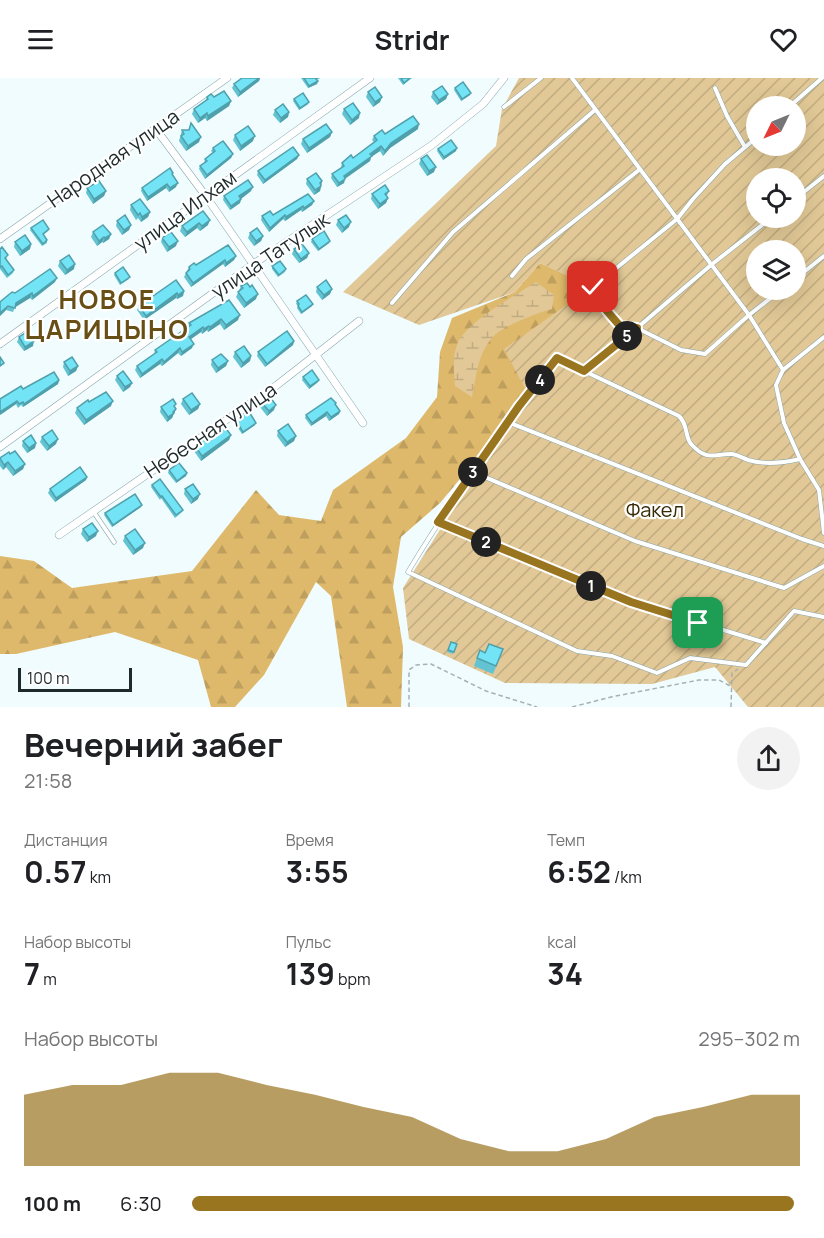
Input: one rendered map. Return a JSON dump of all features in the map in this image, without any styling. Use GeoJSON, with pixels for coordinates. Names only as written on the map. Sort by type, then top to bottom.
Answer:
{"type":"FeatureCollection","features":[{"type":"Feature","properties":{"kind":"street","name":"Народная улица"},"geometry":{"type":"LineString","coordinates":[[0,239],[227,78]]}},
{"type":"Feature","properties":{"kind":"street","name":"улица Илхам"},"geometry":{"type":"LineString","coordinates":[[0,344],[370,78]]}},
{"type":"Feature","properties":{"kind":"street","name":"улица Татулык"},"geometry":{"type":"LineString","coordinates":[[0,447],[252,265],[432,145],[483,104],[504,78]]}},
{"type":"Feature","properties":{"kind":"street"},"geometry":{"type":"LineString","coordinates":[[155,128],[205,195],[363,423]]}},
{"type":"Feature","properties":{"kind":"street","name":"Небесная улица"},"geometry":{"type":"LineString","coordinates":[[59,536],[277,385],[359,321]]}},
{"type":"Feature","properties":{"kind":"lane"},"geometry":{"type":"LineString","coordinates":[[504,107],[541,78]]}},
{"type":"Feature","properties":{"kind":"lane"},"geometry":{"type":"LineString","coordinates":[[572,78],[748,315],[783,370]]}},
{"type":"Feature","properties":{"kind":"lane"},"geometry":{"type":"LineString","coordinates":[[801,96],[822,78]]}},
{"type":"Feature","properties":{"kind":"lane"},"geometry":{"type":"LineString","coordinates":[[715,88],[727,116],[745,147],[709,182],[677,219],[593,287],[607,311],[620,326],[637,328],[681,350],[705,354],[768,300]]}},
{"type":"Feature","properties":{"kind":"lane"},"geometry":{"type":"LineString","coordinates":[[392,303],[453,232],[595,110]]}},
{"type":"Feature","properties":{"kind":"lane"},"geometry":{"type":"LineString","coordinates":[[512,276],[526,259],[639,170]]}},
{"type":"Feature","properties":{"kind":"lane"},"geometry":{"type":"LineString","coordinates":[[806,190],[824,176]]}},
{"type":"Feature","properties":{"kind":"lane"},"geometry":{"type":"LineString","coordinates":[[584,371],[711,264],[758,228]]}},
{"type":"Feature","properties":{"kind":"lane"},"geometry":{"type":"LineString","coordinates":[[806,270],[824,256]]}},
{"type":"Feature","properties":{"kind":"lane"},"geometry":{"type":"LineString","coordinates":[[824,337],[783,370],[776,385],[784,423],[800,459],[819,490],[824,532]]}},
{"type":"Feature","properties":{"kind":"lane"},"geometry":{"type":"LineString","coordinates":[[800,459],[781,464],[751,461],[732,454],[718,457],[700,453],[689,442],[685,422],[679,416],[557,358],[508,422],[438,522],[408,572],[577,651],[612,656],[657,673],[690,657],[746,665],[795,611],[824,617]]}},
{"type":"Feature","properties":{"kind":"lane"},"geometry":{"type":"LineString","coordinates":[[508,422],[801,539],[824,546]]}},
{"type":"Feature","properties":{"kind":"lane"},"geometry":{"type":"LineString","coordinates":[[473,472],[634,541],[784,588],[824,566]]}},
{"type":"Feature","properties":{"kind":"lane"},"geometry":{"type":"LineString","coordinates":[[93,511],[114,542]]}},
{"type":"Feature","properties":{"kind":"lane"},"geometry":{"type":"LineString","coordinates":[[438,522],[631,602],[766,643]]}},
{"type":"Feature","properties":{"kind":"path"},"geometry":{"type":"LineString","coordinates":[[409,707],[409,670],[416,665],[430,664],[486,691],[537,707]]}},
{"type":"Feature","properties":{"kind":"path"},"geometry":{"type":"LineString","coordinates":[[731,707],[732,673],[746,665]]}},
{"type":"Feature","properties":{"kind":"path"},"geometry":{"type":"LineString","coordinates":[[572,707],[699,680],[719,680],[732,687]]}},
{"type":"Feature","properties":{"kind":"green space","name":"Факел"},"geometry":{"type":"Polygon","coordinates":[[[519,78],[824,78],[824,707],[748,707],[715,667],[652,684],[505,683],[409,639],[403,588],[508,422],[529,396],[504,349],[592,287],[540,263],[515,292],[419,325],[343,292],[496,146],[502,109],[519,78]]]}},
{"type":"Feature","properties":{"kind":"green space"},"geometry":{"type":"Polygon","coordinates":[[[540,263],[593,287],[529,396],[440,503],[401,537],[393,587],[403,647],[401,707],[347,707],[331,596],[316,582],[264,675],[235,707],[211,707],[198,660],[115,632],[16,654],[0,654],[0,556],[34,561],[72,588],[192,571],[256,490],[279,515],[321,521],[333,490],[406,438],[437,397],[440,352],[452,318],[515,292],[540,263]]]}},
{"type":"Feature","properties":{"kind":"green space"},"geometry":{"type":"Polygon","coordinates":[[[536,282],[554,295],[552,309],[511,325],[492,338],[481,358],[472,397],[455,386],[454,355],[457,345],[469,328],[492,310],[536,282]]]}},
{"type":"Feature","properties":{"kind":"building"},"geometry":{"type":"Polygon","coordinates":[[[242,78],[259,78],[240,92],[234,84],[242,78]]]}},
{"type":"Feature","properties":{"kind":"building"},"geometry":{"type":"Polygon","coordinates":[[[304,78],[317,78],[318,81],[309,86],[304,78]]]}},
{"type":"Feature","properties":{"kind":"building"},"geometry":{"type":"Polygon","coordinates":[[[463,82],[471,93],[462,99],[455,88],[463,82]]]}},
{"type":"Feature","properties":{"kind":"building"},"geometry":{"type":"Polygon","coordinates":[[[442,86],[448,94],[439,100],[433,92],[442,86]]]}},
{"type":"Feature","properties":{"kind":"building"},"geometry":{"type":"Polygon","coordinates":[[[375,87],[382,97],[375,102],[368,92],[375,87]]]}},
{"type":"Feature","properties":{"kind":"building"},"geometry":{"type":"Polygon","coordinates":[[[224,91],[231,101],[208,116],[207,113],[200,118],[194,109],[211,94],[214,97],[224,91]]]}},
{"type":"Feature","properties":{"kind":"building"},"geometry":{"type":"Polygon","coordinates":[[[303,93],[309,102],[300,108],[294,99],[303,93]]]}},
{"type":"Feature","properties":{"kind":"building"},"geometry":{"type":"Polygon","coordinates":[[[353,103],[360,113],[352,120],[344,109],[353,103]]]}},
{"type":"Feature","properties":{"kind":"building"},"geometry":{"type":"Polygon","coordinates":[[[283,104],[289,112],[281,118],[275,110],[283,104]]]}},
{"type":"Feature","properties":{"kind":"building"},"geometry":{"type":"Polygon","coordinates":[[[413,116],[419,124],[391,143],[385,151],[381,146],[370,154],[372,156],[344,176],[345,179],[339,183],[332,174],[344,166],[342,163],[351,155],[353,158],[377,140],[374,136],[382,130],[385,134],[413,116]]]}},
{"type":"Feature","properties":{"kind":"building"},"geometry":{"type":"Polygon","coordinates":[[[191,123],[201,137],[188,146],[181,136],[184,134],[182,130],[189,130],[191,123]]]}},
{"type":"Feature","properties":{"kind":"building"},"geometry":{"type":"Polygon","coordinates":[[[326,124],[332,132],[309,148],[303,139],[326,124]]]}},
{"type":"Feature","properties":{"kind":"building"},"geometry":{"type":"Polygon","coordinates":[[[248,126],[255,136],[241,146],[235,135],[248,126]]]}},
{"type":"Feature","properties":{"kind":"building"},"geometry":{"type":"Polygon","coordinates":[[[451,140],[457,148],[444,157],[438,149],[451,140]]]}},
{"type":"Feature","properties":{"kind":"building"},"geometry":{"type":"Polygon","coordinates":[[[223,141],[233,154],[207,175],[200,166],[215,151],[213,148],[223,141]]]}},
{"type":"Feature","properties":{"kind":"building"},"geometry":{"type":"Polygon","coordinates":[[[293,147],[299,155],[265,180],[258,171],[293,147]]]}},
{"type":"Feature","properties":{"kind":"building"},"geometry":{"type":"Polygon","coordinates":[[[427,155],[436,167],[429,171],[421,159],[427,155]]]}},
{"type":"Feature","properties":{"kind":"building"},"geometry":{"type":"Polygon","coordinates":[[[170,168],[178,183],[170,188],[167,184],[148,197],[142,188],[170,168]]]}},
{"type":"Feature","properties":{"kind":"building"},"geometry":{"type":"Polygon","coordinates":[[[316,173],[322,181],[321,186],[315,190],[307,179],[316,173]]]}},
{"type":"Feature","properties":{"kind":"building"},"geometry":{"type":"Polygon","coordinates":[[[248,180],[253,187],[239,196],[241,199],[231,206],[224,196],[248,180]]]}},
{"type":"Feature","properties":{"kind":"building"},"geometry":{"type":"Polygon","coordinates":[[[99,181],[106,191],[94,199],[87,188],[99,181]]]}},
{"type":"Feature","properties":{"kind":"building"},"geometry":{"type":"Polygon","coordinates":[[[385,185],[389,191],[385,194],[388,198],[380,204],[372,194],[385,185]]]}},
{"type":"Feature","properties":{"kind":"building"},"geometry":{"type":"Polygon","coordinates":[[[308,194],[314,201],[286,217],[285,215],[270,228],[262,216],[270,211],[273,215],[308,194]]]}},
{"type":"Feature","properties":{"kind":"building"},"geometry":{"type":"Polygon","coordinates":[[[140,199],[150,212],[142,217],[131,205],[140,199]]]}},
{"type":"Feature","properties":{"kind":"building"},"geometry":{"type":"Polygon","coordinates":[[[203,211],[210,220],[202,226],[199,223],[187,232],[182,226],[203,211]]]}},
{"type":"Feature","properties":{"kind":"building"},"geometry":{"type":"Polygon","coordinates":[[[125,215],[131,225],[124,230],[117,221],[125,215]]]}},
{"type":"Feature","properties":{"kind":"building"},"geometry":{"type":"Polygon","coordinates":[[[346,215],[351,222],[344,228],[338,220],[346,215]]]}},
{"type":"Feature","properties":{"kind":"building"},"geometry":{"type":"Polygon","coordinates":[[[43,220],[49,229],[43,234],[47,240],[43,244],[31,228],[43,220]]]}},
{"type":"Feature","properties":{"kind":"building"},"geometry":{"type":"Polygon","coordinates":[[[103,225],[111,234],[99,241],[93,232],[103,225]]]}},
{"type":"Feature","properties":{"kind":"building"},"geometry":{"type":"Polygon","coordinates":[[[257,228],[263,236],[256,241],[250,233],[257,228]]]}},
{"type":"Feature","properties":{"kind":"building"},"geometry":{"type":"Polygon","coordinates":[[[324,231],[330,241],[319,249],[312,239],[324,231]]]}},
{"type":"Feature","properties":{"kind":"building"},"geometry":{"type":"Polygon","coordinates":[[[171,232],[178,241],[169,247],[162,238],[171,232]]]}},
{"type":"Feature","properties":{"kind":"building"},"geometry":{"type":"Polygon","coordinates":[[[25,235],[31,244],[22,251],[15,242],[25,235]]]}},
{"type":"Feature","properties":{"kind":"building"},"geometry":{"type":"Polygon","coordinates":[[[302,244],[309,253],[301,259],[294,249],[302,244]]]}},
{"type":"Feature","properties":{"kind":"building"},"geometry":{"type":"Polygon","coordinates":[[[228,245],[236,256],[226,263],[225,260],[193,283],[186,273],[189,267],[228,245]]]}},
{"type":"Feature","properties":{"kind":"building"},"geometry":{"type":"Polygon","coordinates":[[[2,247],[8,255],[5,258],[14,270],[8,275],[2,266],[0,267],[2,247]]]}},
{"type":"Feature","properties":{"kind":"building"},"geometry":{"type":"Polygon","coordinates":[[[69,255],[75,264],[67,270],[60,261],[69,255]]]}},
{"type":"Feature","properties":{"kind":"building"},"geometry":{"type":"Polygon","coordinates":[[[280,261],[286,269],[279,275],[272,266],[280,261]]]}},
{"type":"Feature","properties":{"kind":"building"},"geometry":{"type":"Polygon","coordinates":[[[123,267],[130,277],[121,283],[115,273],[123,267]]]}},
{"type":"Feature","properties":{"kind":"building"},"geometry":{"type":"Polygon","coordinates":[[[50,269],[57,278],[33,296],[32,293],[16,303],[15,308],[8,306],[0,313],[0,302],[50,269]]]}},
{"type":"Feature","properties":{"kind":"building"},"geometry":{"type":"Polygon","coordinates":[[[176,280],[184,291],[178,295],[177,293],[146,316],[139,306],[176,280]]]}},
{"type":"Feature","properties":{"kind":"building"},"geometry":{"type":"Polygon","coordinates":[[[326,280],[332,289],[324,295],[317,287],[326,280]]]}},
{"type":"Feature","properties":{"kind":"building"},"geometry":{"type":"Polygon","coordinates":[[[247,283],[250,287],[252,285],[258,294],[246,303],[238,292],[243,288],[241,286],[247,283]]]}},
{"type":"Feature","properties":{"kind":"building"},"geometry":{"type":"Polygon","coordinates":[[[306,295],[313,304],[302,312],[297,301],[306,295]]]}},
{"type":"Feature","properties":{"kind":"building"},"geometry":{"type":"Polygon","coordinates":[[[229,300],[240,315],[226,325],[221,319],[210,327],[204,329],[203,327],[189,337],[194,344],[182,352],[180,348],[164,362],[162,359],[142,374],[137,366],[157,352],[155,350],[191,325],[189,323],[229,300]]]}},
{"type":"Feature","properties":{"kind":"building"},"geometry":{"type":"Polygon","coordinates":[[[28,331],[34,341],[25,347],[19,337],[28,331]]]}},
{"type":"Feature","properties":{"kind":"building"},"geometry":{"type":"Polygon","coordinates":[[[287,331],[294,341],[267,364],[258,352],[287,331]]]}},
{"type":"Feature","properties":{"kind":"building"},"geometry":{"type":"Polygon","coordinates":[[[244,346],[251,356],[243,363],[235,352],[244,346]]]}},
{"type":"Feature","properties":{"kind":"building"},"geometry":{"type":"Polygon","coordinates":[[[221,354],[228,361],[218,368],[212,360],[221,354]]]}},
{"type":"Feature","properties":{"kind":"building"},"geometry":{"type":"Polygon","coordinates":[[[72,357],[78,366],[70,371],[64,362],[72,357]]]}},
{"type":"Feature","properties":{"kind":"building"},"geometry":{"type":"Polygon","coordinates":[[[312,370],[319,380],[310,386],[303,377],[312,370]]]}},
{"type":"Feature","properties":{"kind":"building"},"geometry":{"type":"Polygon","coordinates":[[[123,371],[132,383],[125,387],[117,376],[123,371]]]}},
{"type":"Feature","properties":{"kind":"building"},"geometry":{"type":"Polygon","coordinates":[[[54,372],[59,380],[24,404],[23,402],[19,404],[17,401],[0,412],[0,399],[21,386],[23,389],[54,372]]]}},
{"type":"Feature","properties":{"kind":"building"},"geometry":{"type":"Polygon","coordinates":[[[106,392],[113,401],[86,420],[77,408],[106,392]]]}},
{"type":"Feature","properties":{"kind":"building"},"geometry":{"type":"Polygon","coordinates":[[[192,393],[200,404],[191,410],[183,399],[192,393]]]}},
{"type":"Feature","properties":{"kind":"building"},"geometry":{"type":"Polygon","coordinates":[[[269,396],[276,405],[269,411],[261,402],[269,396]]]}},
{"type":"Feature","properties":{"kind":"building"},"geometry":{"type":"Polygon","coordinates":[[[331,398],[340,411],[331,417],[327,412],[312,423],[306,415],[331,398]]]}},
{"type":"Feature","properties":{"kind":"building"},"geometry":{"type":"Polygon","coordinates":[[[173,399],[176,409],[168,417],[161,407],[173,399]]]}},
{"type":"Feature","properties":{"kind":"building"},"geometry":{"type":"Polygon","coordinates":[[[248,410],[256,423],[243,432],[235,419],[248,410]]]}},
{"type":"Feature","properties":{"kind":"building"},"geometry":{"type":"Polygon","coordinates":[[[288,424],[296,436],[287,442],[278,431],[288,424]]]}},
{"type":"Feature","properties":{"kind":"building"},"geometry":{"type":"Polygon","coordinates":[[[224,426],[231,435],[202,456],[195,446],[224,426]]]}},
{"type":"Feature","properties":{"kind":"building"},"geometry":{"type":"Polygon","coordinates":[[[52,430],[58,439],[49,446],[42,437],[52,430]]]}},
{"type":"Feature","properties":{"kind":"building"},"geometry":{"type":"Polygon","coordinates":[[[31,435],[36,443],[29,448],[23,441],[31,435]]]}},
{"type":"Feature","properties":{"kind":"building"},"geometry":{"type":"Polygon","coordinates":[[[15,451],[25,464],[15,471],[8,462],[4,465],[0,458],[15,451]]]}},
{"type":"Feature","properties":{"kind":"building"},"geometry":{"type":"Polygon","coordinates":[[[179,463],[187,473],[177,481],[169,470],[179,463]]]}},
{"type":"Feature","properties":{"kind":"building"},"geometry":{"type":"Polygon","coordinates":[[[80,467],[87,477],[56,498],[50,489],[80,467]]]}},
{"type":"Feature","properties":{"kind":"building"},"geometry":{"type":"Polygon","coordinates":[[[160,479],[183,510],[176,515],[152,485],[160,479]]]}},
{"type":"Feature","properties":{"kind":"building"},"geometry":{"type":"Polygon","coordinates":[[[193,484],[200,494],[193,499],[185,489],[193,484]]]}},
{"type":"Feature","properties":{"kind":"building"},"geometry":{"type":"Polygon","coordinates":[[[135,494],[142,505],[113,525],[105,513],[135,494]]]}},
{"type":"Feature","properties":{"kind":"building"},"geometry":{"type":"Polygon","coordinates":[[[92,523],[98,531],[89,537],[83,529],[92,523]]]}},
{"type":"Feature","properties":{"kind":"building"},"geometry":{"type":"Polygon","coordinates":[[[135,529],[145,543],[135,550],[125,536],[135,529]]]}},
{"type":"Feature","properties":{"kind":"building"},"geometry":{"type":"Polygon","coordinates":[[[451,642],[457,644],[454,652],[448,650],[451,642]]]}},
{"type":"Feature","properties":{"kind":"building"},"geometry":{"type":"Polygon","coordinates":[[[489,644],[503,649],[496,666],[477,658],[480,650],[485,653],[489,644]]]}},
{"type":"Feature","properties":{"kind":"district","name":"НОВОЕ ЦАРИЦЫНО"},"geometry":{"type":"Point","coordinates":[107,314]}},
{"type":"Feature","properties":{"kind":"route"},"geometry":{"type":"LineString","coordinates":[[593,287],[607,311],[620,326],[637,328],[584,371],[557,358],[519,406],[438,522],[631,602],[698,623]]}}]}
